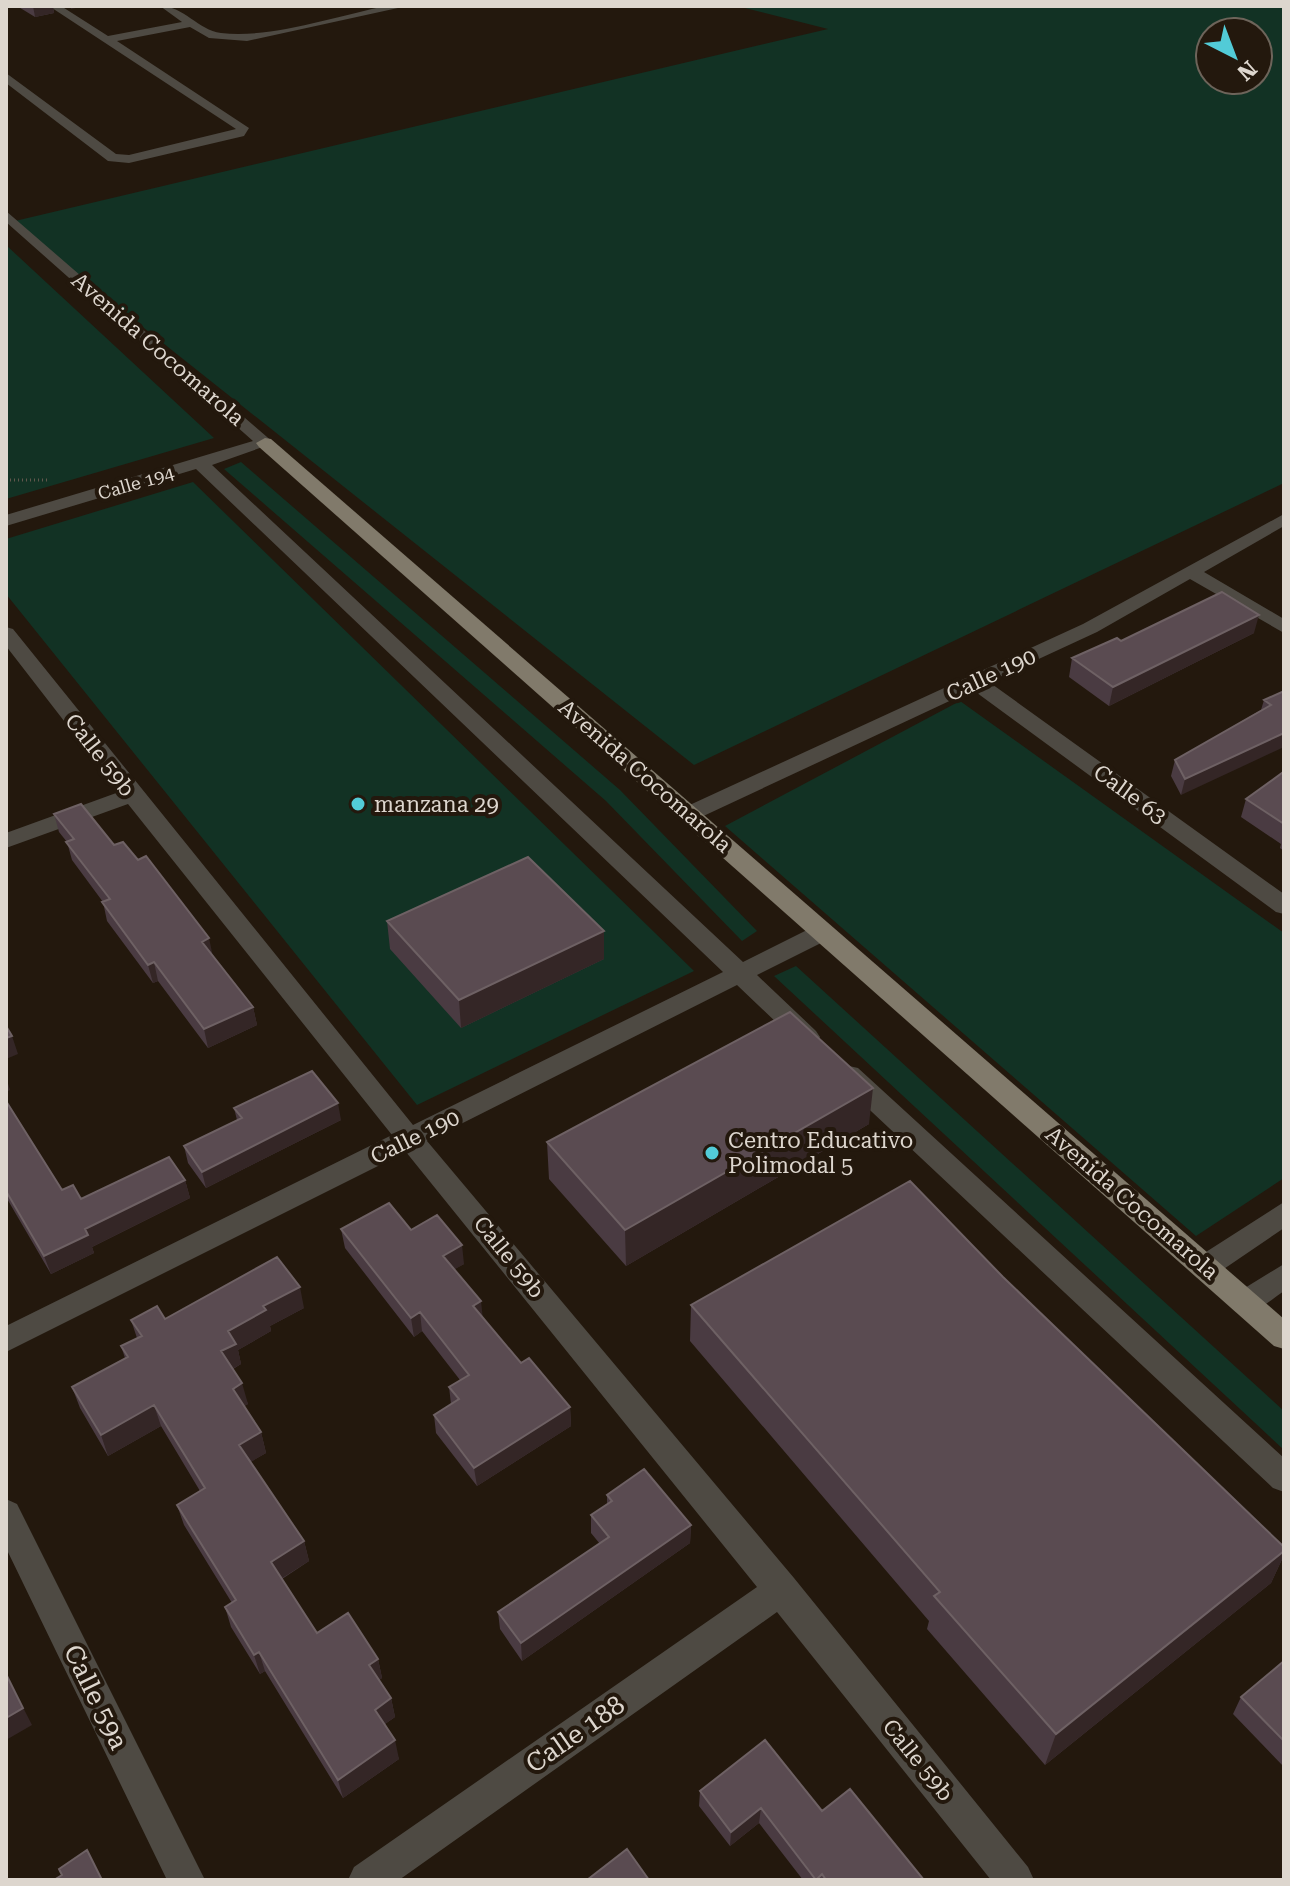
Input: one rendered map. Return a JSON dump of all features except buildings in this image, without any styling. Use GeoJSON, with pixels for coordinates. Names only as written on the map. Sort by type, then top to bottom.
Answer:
{"type":"FeatureCollection","features":[{"type":"Feature","properties":{"kind":"main road","name":"Avenida Cocomarola"},"geometry":{"type":"LineString","coordinates":[[265,443],[1284,1337]]}},
{"type":"Feature","properties":{"kind":"street"},"geometry":{"type":"LineString","coordinates":[[6,77],[113,158],[129,159],[240,133],[243,128],[54,6]]}},
{"type":"Feature","properties":{"kind":"street"},"geometry":{"type":"LineString","coordinates":[[165,6],[213,36],[247,38],[402,6]]}},
{"type":"Feature","properties":{"kind":"street"},"geometry":{"type":"LineString","coordinates":[[106,40],[192,23]]}},
{"type":"Feature","properties":{"kind":"street","name":"Avenida Cocomarola"},"geometry":{"type":"LineString","coordinates":[[6,215],[265,443]]}},
{"type":"Feature","properties":{"kind":"street","name":"Calle 194"},"geometry":{"type":"LineString","coordinates":[[6,521],[265,443]]}},
{"type":"Feature","properties":{"kind":"street"},"geometry":{"type":"LineString","coordinates":[[201,464],[739,975],[1284,1478]]}},
{"type":"Feature","properties":{"kind":"street","name":"Calle 190"},"geometry":{"type":"LineString","coordinates":[[689,814],[1090,628],[1284,519]]}},
{"type":"Feature","properties":{"kind":"street"},"geometry":{"type":"LineString","coordinates":[[1191,572],[1284,627]]}},
{"type":"Feature","properties":{"kind":"street","name":"Calle 59b"},"geometry":{"type":"LineString","coordinates":[[6,633],[131,795],[782,1589],[1015,1880]]}},
{"type":"Feature","properties":{"kind":"street","name":"Calle 63"},"geometry":{"type":"LineString","coordinates":[[977,683],[1284,906]]}},
{"type":"Feature","properties":{"kind":"street"},"geometry":{"type":"LineString","coordinates":[[6,841],[131,795]]}},
{"type":"Feature","properties":{"kind":"street","name":"Calle 190"},"geometry":{"type":"LineString","coordinates":[[6,1340],[823,932]]}},
{"type":"Feature","properties":{"kind":"street"},"geometry":{"type":"LineString","coordinates":[[1205,1267],[1284,1213]]}},
{"type":"Feature","properties":{"kind":"street"},"geometry":{"type":"LineString","coordinates":[[1245,1302],[1284,1276]]}},
{"type":"Feature","properties":{"kind":"street","name":"Calle 59a"},"geometry":{"type":"LineString","coordinates":[[6,1514],[186,1880]]}},
{"type":"Feature","properties":{"kind":"street","name":"Calle 188"},"geometry":{"type":"LineString","coordinates":[[367,1880],[782,1589]]}},
{"type":"Feature","properties":{"kind":"green space"},"geometry":{"type":"Polygon","coordinates":[[[737,6],[1284,6],[1284,483],[694,765],[56,258],[15,221],[828,29],[737,6]]]}},
{"type":"Feature","properties":{"kind":"green space"},"geometry":{"type":"Polygon","coordinates":[[[6,245],[214,438],[6,499],[6,245]]]}},
{"type":"Feature","properties":{"kind":"green space"},"geometry":{"type":"Polygon","coordinates":[[[241,462],[620,790],[757,931],[742,941],[606,801],[224,469],[241,462]]]}},
{"type":"Feature","properties":{"kind":"green space"},"geometry":{"type":"Polygon","coordinates":[[[193,482],[694,971],[417,1105],[6,594],[6,539],[193,482]]]}},
{"type":"Feature","properties":{"kind":"green space"},"geometry":{"type":"Polygon","coordinates":[[[960,701],[1284,933],[1284,1178],[1196,1236],[725,826],[960,701]]]}},
{"type":"Feature","properties":{"kind":"green space"},"geometry":{"type":"Polygon","coordinates":[[[796,966],[1284,1411],[1284,1450],[774,976],[796,966]]]}},
{"type":"Feature","properties":{"kind":"place","name":"manzana 29"},"geometry":{"type":"Point","coordinates":[358,804]}},
{"type":"Feature","properties":{"kind":"place","name":"Centro Educativo Polimodal 5"},"geometry":{"type":"Point","coordinates":[712,1153]}}]}
